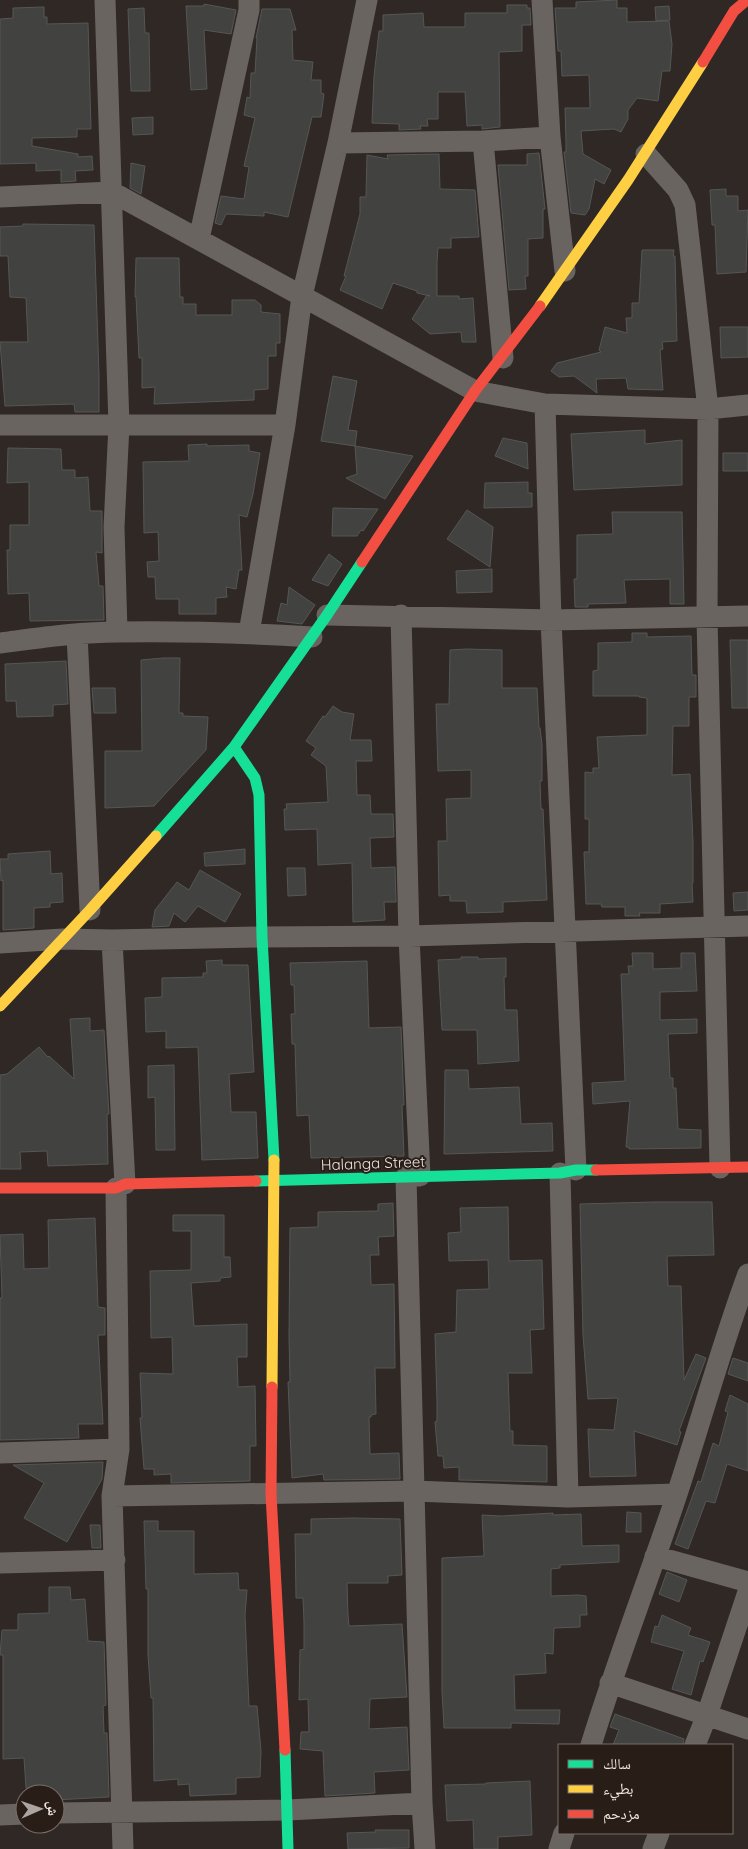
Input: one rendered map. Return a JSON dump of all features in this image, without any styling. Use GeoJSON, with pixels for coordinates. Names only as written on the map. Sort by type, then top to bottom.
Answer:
{"type":"FeatureCollection","features":[{"type":"Feature","properties":{"kind":"street"},"geometry":{"type":"LineString","coordinates":[[105,0],[118,425],[114,527],[117,632]]}},
{"type":"Feature","properties":{"kind":"street"},"geometry":{"type":"LineString","coordinates":[[199,239],[249,10],[249,0]]}},
{"type":"Feature","properties":{"kind":"street"},"geometry":{"type":"LineString","coordinates":[[249,633],[285,425],[302,296],[338,143],[367,0]]}},
{"type":"Feature","properties":{"kind":"street"},"geometry":{"type":"LineString","coordinates":[[542,0],[550,137],[565,271]]}},
{"type":"Feature","properties":{"kind":"street"},"geometry":{"type":"LineString","coordinates":[[0,1006],[90,910],[234,747],[327,615],[476,391],[503,358],[646,154],[734,11],[747,0]]}},
{"type":"Feature","properties":{"kind":"street"},"geometry":{"type":"LineString","coordinates":[[338,143],[482,141],[550,137]]}},
{"type":"Feature","properties":{"kind":"street"},"geometry":{"type":"LineString","coordinates":[[482,141],[503,358]]}},
{"type":"Feature","properties":{"kind":"street"},"geometry":{"type":"LineString","coordinates":[[646,154],[678,190],[685,205],[708,410],[707,618],[720,1168]]}},
{"type":"Feature","properties":{"kind":"street"},"geometry":{"type":"LineString","coordinates":[[0,197],[112,192],[476,391],[545,404],[708,410],[748,405]]}},
{"type":"Feature","properties":{"kind":"street"},"geometry":{"type":"LineString","coordinates":[[545,404],[551,620],[564,932],[568,1172],[568,1496]]}},
{"type":"Feature","properties":{"kind":"street"},"geometry":{"type":"LineString","coordinates":[[0,425],[285,425]]}},
{"type":"Feature","properties":{"kind":"street"},"geometry":{"type":"LineString","coordinates":[[327,615],[400,615],[551,620],[748,616]]}},
{"type":"Feature","properties":{"kind":"street"},"geometry":{"type":"LineString","coordinates":[[400,615],[409,936],[413,1176],[414,1491],[422,1803],[425,1849]]}},
{"type":"Feature","properties":{"kind":"street"},"geometry":{"type":"LineString","coordinates":[[0,643],[77,634],[117,632],[249,633],[312,637]]}},
{"type":"Feature","properties":{"kind":"street"},"geometry":{"type":"LineString","coordinates":[[77,634],[90,910]]}},
{"type":"Feature","properties":{"kind":"street"},"geometry":{"type":"LineString","coordinates":[[234,747],[255,778],[258,786],[262,936],[274,1181],[271,1494],[288,1810],[288,1849]]}},
{"type":"Feature","properties":{"kind":"street"},"geometry":{"type":"LineString","coordinates":[[0,943],[63,939],[409,936],[748,926]]}},
{"type":"Feature","properties":{"kind":"street"},"geometry":{"type":"LineString","coordinates":[[112,940],[120,1186],[119,1449],[112,1496],[123,1849]]}},
{"type":"Feature","properties":{"kind":"street","name":"Halanga Street"},"geometry":{"type":"LineString","coordinates":[[0,1188],[748,1167]]}},
{"type":"Feature","properties":{"kind":"street"},"geometry":{"type":"LineString","coordinates":[[591,1744],[610,1683],[740,1320],[748,1274]]}},
{"type":"Feature","properties":{"kind":"street"},"geometry":{"type":"LineString","coordinates":[[0,1453],[119,1449]]}},
{"type":"Feature","properties":{"kind":"street"},"geometry":{"type":"LineString","coordinates":[[112,1496],[414,1491],[568,1496],[677,1494]]}},
{"type":"Feature","properties":{"kind":"street"},"geometry":{"type":"LineString","coordinates":[[655,1556],[748,1582]]}},
{"type":"Feature","properties":{"kind":"street"},"geometry":{"type":"LineString","coordinates":[[0,1564],[114,1560]]}},
{"type":"Feature","properties":{"kind":"street"},"geometry":{"type":"LineString","coordinates":[[695,1744],[748,1592]]}},
{"type":"Feature","properties":{"kind":"street"},"geometry":{"type":"LineString","coordinates":[[610,1683],[748,1729]]}},
{"type":"Feature","properties":{"kind":"street"},"geometry":{"type":"LineString","coordinates":[[65,1813],[288,1810],[422,1803]]}},
{"type":"Feature","properties":{"kind":"street"},"geometry":{"type":"LineString","coordinates":[[0,1815],[15,1814]]}},
{"type":"Feature","properties":{"kind":"street"},"geometry":{"type":"LineString","coordinates":[[559,1849],[564,1834]]}},
{"type":"Feature","properties":{"kind":"street"},"geometry":{"type":"LineString","coordinates":[[652,1849],[659,1834]]}},
{"type":"Feature","properties":{"kind":"building"},"geometry":{"type":"Polygon","coordinates":[[[617,0],[617,8],[627,8],[627,22],[669,21],[672,44],[670,71],[662,71],[658,101],[637,98],[628,110],[628,119],[621,132],[614,129],[581,131],[583,154],[611,170],[604,184],[595,179],[589,209],[585,215],[571,213],[564,152],[566,152],[565,108],[590,108],[589,75],[562,76],[561,51],[558,51],[555,8],[576,8],[576,2],[617,0]]]}},
{"type":"Feature","properties":{"kind":"building"},"geometry":{"type":"Polygon","coordinates":[[[204,4],[236,10],[231,34],[204,30],[207,89],[191,90],[186,6],[204,6],[204,4]]]}},
{"type":"Feature","properties":{"kind":"building"},"geometry":{"type":"Polygon","coordinates":[[[507,5],[527,5],[527,8],[530,8],[531,25],[522,25],[522,51],[499,52],[500,127],[482,129],[482,125],[467,126],[465,92],[438,92],[438,119],[427,119],[428,126],[420,126],[421,129],[399,130],[399,124],[372,123],[374,77],[379,31],[383,31],[383,15],[423,13],[424,27],[465,27],[465,13],[507,13],[507,5]]]}},
{"type":"Feature","properties":{"kind":"building"},"geometry":{"type":"Polygon","coordinates":[[[669,6],[670,20],[656,21],[655,7],[669,6]]]}},
{"type":"Feature","properties":{"kind":"building"},"geometry":{"type":"Polygon","coordinates":[[[44,7],[44,17],[47,17],[47,24],[88,23],[91,129],[77,129],[77,137],[32,138],[32,146],[78,154],[78,157],[92,156],[93,170],[75,171],[76,181],[61,182],[61,170],[36,171],[36,163],[0,164],[0,19],[13,18],[13,8],[44,7]]]}},
{"type":"Feature","properties":{"kind":"building"},"geometry":{"type":"Polygon","coordinates":[[[144,8],[145,33],[149,33],[150,91],[131,91],[128,9],[144,8]]]}},
{"type":"Feature","properties":{"kind":"building"},"geometry":{"type":"Polygon","coordinates":[[[262,9],[290,9],[296,30],[292,30],[293,60],[313,62],[311,80],[321,80],[321,93],[324,94],[321,117],[312,117],[288,217],[264,212],[264,216],[226,214],[221,225],[215,223],[221,196],[244,199],[249,167],[244,166],[255,118],[244,115],[247,97],[250,98],[251,73],[255,73],[256,38],[262,9]]]}},
{"type":"Feature","properties":{"kind":"building"},"geometry":{"type":"Polygon","coordinates":[[[153,117],[153,134],[133,135],[132,118],[153,117]]]}},
{"type":"Feature","properties":{"kind":"building"},"geometry":{"type":"Polygon","coordinates":[[[539,153],[545,209],[543,209],[543,238],[528,239],[528,276],[525,276],[526,289],[509,290],[498,165],[527,165],[527,154],[539,153]]]}},
{"type":"Feature","properties":{"kind":"building"},"geometry":{"type":"Polygon","coordinates":[[[439,154],[440,189],[475,190],[479,237],[451,238],[451,248],[438,248],[437,296],[459,296],[459,299],[473,298],[476,342],[462,342],[461,332],[430,334],[412,319],[427,295],[393,283],[382,309],[340,290],[346,276],[344,276],[360,214],[360,197],[366,197],[367,155],[388,159],[387,155],[439,154]]]}},
{"type":"Feature","properties":{"kind":"building"},"geometry":{"type":"Polygon","coordinates":[[[131,163],[145,166],[141,194],[130,188],[131,163]]]}},
{"type":"Feature","properties":{"kind":"building"},"geometry":{"type":"Polygon","coordinates":[[[726,189],[726,196],[738,196],[738,211],[748,210],[746,272],[717,274],[715,225],[712,225],[710,190],[726,189]]]}},
{"type":"Feature","properties":{"kind":"building"},"geometry":{"type":"Polygon","coordinates":[[[23,224],[94,225],[99,412],[75,412],[74,404],[5,406],[0,342],[28,342],[26,298],[10,297],[8,256],[0,256],[0,227],[23,226],[23,224]]]}},
{"type":"Feature","properties":{"kind":"building"},"geometry":{"type":"Polygon","coordinates":[[[642,250],[674,250],[673,256],[675,256],[677,341],[662,342],[663,349],[660,350],[663,390],[628,389],[626,378],[596,379],[597,393],[574,376],[559,377],[551,371],[557,363],[601,352],[599,350],[605,327],[627,333],[626,318],[632,318],[632,303],[639,303],[642,250]]]}},
{"type":"Feature","properties":{"kind":"building"},"geometry":{"type":"Polygon","coordinates":[[[136,258],[179,258],[180,297],[183,297],[183,304],[196,304],[196,315],[232,315],[232,300],[255,300],[261,305],[261,312],[280,314],[280,343],[276,343],[276,356],[268,356],[268,389],[254,390],[254,400],[154,404],[155,387],[142,388],[142,358],[139,358],[135,297],[136,258]]]}},
{"type":"Feature","properties":{"kind":"building"},"geometry":{"type":"Polygon","coordinates":[[[720,327],[748,327],[748,357],[721,358],[720,327]]]}},
{"type":"Feature","properties":{"kind":"building"},"geometry":{"type":"Polygon","coordinates":[[[333,376],[357,381],[348,430],[357,431],[355,446],[321,441],[333,376]]]}},
{"type":"Feature","properties":{"kind":"building"},"geometry":{"type":"Polygon","coordinates":[[[645,430],[645,444],[682,440],[682,485],[574,490],[571,434],[645,430]]]}},
{"type":"Feature","properties":{"kind":"building"},"geometry":{"type":"Polygon","coordinates":[[[503,438],[527,443],[528,469],[495,456],[503,438]]]}},
{"type":"Feature","properties":{"kind":"building"},"geometry":{"type":"Polygon","coordinates":[[[207,444],[207,446],[249,445],[249,451],[260,453],[247,517],[239,515],[242,570],[239,570],[236,589],[226,587],[227,597],[216,598],[216,614],[179,614],[179,599],[156,599],[155,577],[148,577],[147,562],[159,561],[158,532],[144,533],[143,462],[189,461],[188,445],[207,444]]]}},
{"type":"Feature","properties":{"kind":"building"},"geometry":{"type":"Polygon","coordinates":[[[355,446],[413,456],[385,499],[346,478],[357,474],[355,446]]]}},
{"type":"Feature","properties":{"kind":"building"},"geometry":{"type":"Polygon","coordinates":[[[8,448],[61,449],[62,470],[75,470],[75,478],[88,477],[90,511],[102,511],[102,553],[96,552],[99,586],[103,586],[104,620],[30,621],[29,593],[8,594],[7,550],[10,550],[10,525],[29,525],[29,482],[7,483],[8,448]]]}},
{"type":"Feature","properties":{"kind":"building"},"geometry":{"type":"Polygon","coordinates":[[[723,453],[748,453],[748,471],[723,471],[723,453]]]}},
{"type":"Feature","properties":{"kind":"building"},"geometry":{"type":"Polygon","coordinates":[[[528,482],[528,493],[532,493],[532,507],[484,508],[485,483],[528,482]]]}},
{"type":"Feature","properties":{"kind":"building"},"geometry":{"type":"Polygon","coordinates":[[[333,508],[378,509],[363,531],[361,530],[357,536],[332,536],[333,508]]]}},
{"type":"Feature","properties":{"kind":"building"},"geometry":{"type":"Polygon","coordinates":[[[467,510],[493,527],[490,567],[447,539],[467,510]]]}},
{"type":"Feature","properties":{"kind":"building"},"geometry":{"type":"Polygon","coordinates":[[[612,512],[682,512],[684,604],[670,604],[670,579],[624,580],[626,603],[588,604],[588,607],[575,607],[574,579],[577,579],[577,535],[613,534],[612,512]]]}},
{"type":"Feature","properties":{"kind":"building"},"geometry":{"type":"Polygon","coordinates":[[[329,554],[342,564],[328,586],[312,580],[329,554]]]}},
{"type":"Feature","properties":{"kind":"building"},"geometry":{"type":"Polygon","coordinates":[[[492,569],[492,592],[457,593],[456,571],[492,569]]]}},
{"type":"Feature","properties":{"kind":"building"},"geometry":{"type":"Polygon","coordinates":[[[289,587],[315,605],[302,624],[277,621],[281,603],[287,605],[289,587]]]}},
{"type":"Feature","properties":{"kind":"building"},"geometry":{"type":"Polygon","coordinates":[[[632,633],[647,633],[647,637],[691,636],[692,675],[696,675],[696,697],[689,697],[689,726],[673,726],[672,775],[690,774],[693,902],[660,904],[660,913],[639,913],[640,916],[625,916],[625,907],[602,907],[601,904],[586,904],[584,852],[589,852],[589,819],[585,819],[585,772],[593,773],[593,768],[599,768],[597,737],[647,735],[647,698],[639,696],[593,696],[593,671],[598,670],[598,643],[632,642],[632,633]]]}},
{"type":"Feature","properties":{"kind":"building"},"geometry":{"type":"Polygon","coordinates":[[[730,640],[748,640],[748,708],[732,708],[730,640]]]}},
{"type":"Feature","properties":{"kind":"building"},"geometry":{"type":"Polygon","coordinates":[[[450,650],[502,650],[502,688],[537,688],[539,728],[542,744],[542,781],[540,781],[547,900],[503,902],[503,912],[467,913],[466,901],[450,901],[450,895],[439,896],[438,841],[447,841],[446,799],[471,798],[471,770],[438,771],[436,704],[449,704],[450,650]]]}},
{"type":"Feature","properties":{"kind":"building"},"geometry":{"type":"Polygon","coordinates":[[[180,658],[179,713],[183,713],[183,716],[208,717],[206,750],[154,806],[105,808],[105,751],[142,751],[141,660],[180,658]]]}},
{"type":"Feature","properties":{"kind":"building"},"geometry":{"type":"Polygon","coordinates":[[[66,661],[68,704],[53,705],[53,716],[17,717],[16,701],[6,701],[5,664],[66,661]]]}},
{"type":"Feature","properties":{"kind":"building"},"geometry":{"type":"Polygon","coordinates":[[[92,688],[115,688],[116,713],[94,713],[92,688]]]}},
{"type":"Feature","properties":{"kind":"building"},"geometry":{"type":"Polygon","coordinates":[[[333,706],[342,712],[354,714],[350,740],[371,740],[372,761],[356,761],[357,795],[370,795],[371,814],[393,814],[394,837],[370,838],[371,868],[395,867],[396,902],[384,902],[385,920],[353,922],[352,863],[318,865],[317,829],[285,830],[284,809],[287,809],[286,804],[328,802],[326,766],[311,755],[316,748],[306,741],[323,716],[325,717],[333,706]]]}},
{"type":"Feature","properties":{"kind":"building"},"geometry":{"type":"Polygon","coordinates":[[[245,849],[245,864],[205,866],[204,853],[245,849]]]}},
{"type":"Feature","properties":{"kind":"building"},"geometry":{"type":"Polygon","coordinates":[[[50,851],[51,874],[62,873],[63,902],[50,903],[50,907],[34,908],[34,928],[3,930],[3,880],[1,881],[0,859],[8,859],[8,854],[50,851]]]}},
{"type":"Feature","properties":{"kind":"building"},"geometry":{"type":"Polygon","coordinates":[[[287,868],[305,868],[306,895],[288,896],[287,868]]]}},
{"type":"Feature","properties":{"kind":"building"},"geometry":{"type":"Polygon","coordinates":[[[200,870],[241,894],[225,922],[198,906],[185,922],[174,913],[169,926],[152,927],[155,910],[177,882],[189,890],[200,870]]]}},
{"type":"Feature","properties":{"kind":"building"},"geometry":{"type":"Polygon","coordinates":[[[748,892],[748,910],[734,911],[733,893],[748,892]]]}},
{"type":"Feature","properties":{"kind":"building"},"geometry":{"type":"Polygon","coordinates":[[[632,953],[653,953],[653,969],[681,968],[681,953],[695,953],[697,991],[660,992],[660,1020],[697,1019],[697,1033],[668,1034],[670,1078],[673,1078],[673,1088],[676,1088],[678,1129],[701,1130],[701,1148],[629,1149],[629,1147],[626,1147],[630,1101],[593,1104],[592,1083],[625,1081],[621,974],[629,974],[628,966],[633,966],[632,953]]]}},
{"type":"Feature","properties":{"kind":"building"},"geometry":{"type":"Polygon","coordinates":[[[461,957],[478,957],[478,959],[506,958],[506,977],[504,977],[505,1010],[517,1010],[519,1061],[478,1064],[477,1030],[442,1030],[438,960],[461,959],[461,957]]]}},
{"type":"Feature","properties":{"kind":"building"},"geometry":{"type":"Polygon","coordinates":[[[222,960],[222,965],[248,965],[254,1072],[229,1074],[231,1112],[256,1112],[258,1158],[202,1160],[198,1047],[166,1048],[166,1031],[146,1032],[145,998],[162,997],[162,978],[203,977],[203,973],[207,973],[206,961],[222,960]]]}},
{"type":"Feature","properties":{"kind":"building"},"geometry":{"type":"Polygon","coordinates":[[[367,961],[369,1028],[401,1027],[404,1156],[311,1158],[309,1115],[297,1116],[295,1044],[292,1044],[291,1014],[295,1014],[294,985],[291,985],[290,963],[367,961]]]}},
{"type":"Feature","properties":{"kind":"building"},"geometry":{"type":"Polygon","coordinates":[[[90,1018],[90,1031],[104,1030],[109,1114],[107,1114],[108,1164],[48,1166],[47,1151],[20,1152],[21,1169],[0,1169],[0,1075],[7,1074],[39,1047],[74,1079],[70,1019],[90,1018]]]}},
{"type":"Feature","properties":{"kind":"building"},"geometry":{"type":"Polygon","coordinates":[[[174,1065],[175,1150],[156,1150],[155,1097],[148,1098],[148,1066],[174,1065]]]}},
{"type":"Feature","properties":{"kind":"building"},"geometry":{"type":"Polygon","coordinates":[[[445,1070],[468,1070],[469,1089],[519,1087],[521,1124],[552,1123],[553,1151],[444,1154],[445,1070]]]}},
{"type":"Feature","properties":{"kind":"building"},"geometry":{"type":"Polygon","coordinates":[[[712,1202],[714,1255],[667,1256],[668,1286],[681,1286],[684,1380],[696,1354],[706,1358],[679,1431],[681,1432],[677,1445],[634,1431],[636,1476],[590,1477],[588,1429],[614,1430],[618,1398],[588,1399],[583,1335],[580,1204],[712,1202]]]}},
{"type":"Feature","properties":{"kind":"building"},"geometry":{"type":"Polygon","coordinates":[[[393,1203],[394,1236],[378,1237],[379,1255],[370,1255],[371,1285],[394,1284],[395,1368],[375,1368],[376,1414],[369,1417],[370,1454],[399,1453],[400,1479],[324,1480],[323,1474],[292,1478],[288,1382],[290,1382],[290,1228],[318,1227],[318,1212],[378,1211],[378,1204],[393,1203]]]}},
{"type":"Feature","properties":{"kind":"building"},"geometry":{"type":"Polygon","coordinates":[[[508,1207],[509,1261],[542,1260],[544,1329],[530,1330],[532,1373],[508,1373],[510,1431],[513,1431],[513,1445],[547,1446],[547,1482],[459,1480],[459,1467],[444,1468],[443,1456],[438,1456],[435,1422],[437,1421],[437,1401],[435,1334],[456,1332],[457,1290],[489,1289],[488,1260],[449,1261],[448,1233],[461,1232],[460,1208],[508,1207]]]}},
{"type":"Feature","properties":{"kind":"building"},"geometry":{"type":"Polygon","coordinates":[[[173,1215],[224,1215],[224,1257],[230,1257],[231,1277],[220,1278],[220,1281],[191,1283],[194,1326],[247,1324],[247,1357],[237,1357],[238,1387],[255,1386],[256,1446],[250,1446],[250,1481],[171,1483],[171,1474],[154,1475],[154,1469],[144,1469],[140,1418],[142,1418],[140,1373],[173,1374],[172,1337],[151,1338],[150,1271],[191,1270],[191,1231],[173,1231],[173,1215]]]}},
{"type":"Feature","properties":{"kind":"building"},"geometry":{"type":"Polygon","coordinates":[[[95,1218],[98,1307],[105,1308],[105,1335],[98,1335],[103,1424],[78,1424],[79,1438],[0,1440],[0,1298],[2,1298],[0,1235],[23,1234],[24,1269],[49,1268],[48,1220],[95,1218]]]}},
{"type":"Feature","properties":{"kind":"building"},"geometry":{"type":"Polygon","coordinates":[[[733,1358],[748,1363],[748,1381],[728,1374],[733,1358]]]}},
{"type":"Feature","properties":{"kind":"building"},"geometry":{"type":"Polygon","coordinates":[[[730,1395],[748,1404],[748,1471],[727,1464],[715,1503],[706,1501],[688,1549],[675,1544],[698,1481],[701,1482],[713,1443],[719,1446],[728,1412],[725,1411],[730,1395]]]}},
{"type":"Feature","properties":{"kind":"building"},"geometry":{"type":"Polygon","coordinates":[[[103,1462],[102,1479],[67,1542],[24,1518],[44,1483],[13,1465],[103,1462]]]}},
{"type":"Feature","properties":{"kind":"building"},"geometry":{"type":"Polygon","coordinates":[[[627,1512],[641,1513],[641,1532],[626,1532],[627,1512]]]}},
{"type":"Feature","properties":{"kind":"building"},"geometry":{"type":"Polygon","coordinates":[[[553,1513],[553,1515],[581,1514],[582,1546],[619,1545],[619,1562],[560,1565],[560,1568],[551,1569],[551,1596],[586,1596],[587,1615],[580,1615],[580,1627],[554,1628],[553,1654],[545,1653],[546,1673],[514,1675],[515,1710],[560,1710],[559,1724],[511,1723],[511,1728],[444,1728],[442,1692],[442,1558],[484,1556],[482,1515],[501,1516],[553,1513]]]}},
{"type":"Feature","properties":{"kind":"building"},"geometry":{"type":"Polygon","coordinates":[[[311,1519],[400,1519],[402,1575],[388,1576],[388,1583],[347,1583],[348,1615],[349,1626],[402,1624],[407,1697],[370,1699],[369,1729],[407,1727],[409,1770],[374,1772],[375,1793],[325,1796],[323,1751],[300,1749],[301,1732],[309,1732],[308,1699],[299,1700],[300,1650],[304,1649],[304,1622],[303,1598],[296,1598],[295,1534],[311,1534],[311,1519]]]}},
{"type":"Feature","properties":{"kind":"building"},"geometry":{"type":"Polygon","coordinates":[[[144,1521],[158,1521],[158,1531],[194,1531],[194,1574],[238,1573],[239,1590],[247,1590],[245,1615],[249,1706],[257,1706],[261,1751],[260,1777],[236,1778],[236,1794],[190,1796],[189,1784],[178,1785],[178,1779],[154,1781],[153,1698],[151,1698],[148,1655],[148,1589],[146,1589],[144,1521]]]}},
{"type":"Feature","properties":{"kind":"building"},"geometry":{"type":"Polygon","coordinates":[[[90,1525],[100,1525],[101,1548],[92,1548],[90,1525]]]}},
{"type":"Feature","properties":{"kind":"building"},"geometry":{"type":"Polygon","coordinates":[[[667,1572],[687,1580],[679,1602],[659,1594],[667,1572]]]}},
{"type":"Feature","properties":{"kind":"building"},"geometry":{"type":"Polygon","coordinates":[[[49,1587],[70,1587],[71,1600],[85,1599],[88,1641],[104,1642],[106,1705],[103,1706],[104,1733],[107,1733],[109,1797],[65,1799],[65,1784],[26,1784],[24,1758],[3,1759],[3,1655],[0,1655],[2,1630],[18,1630],[18,1614],[49,1613],[49,1587]]]}},
{"type":"Feature","properties":{"kind":"building"},"geometry":{"type":"Polygon","coordinates":[[[662,1615],[691,1628],[688,1635],[710,1642],[703,1662],[700,1661],[691,1695],[672,1689],[684,1651],[651,1642],[655,1626],[658,1627],[662,1615]]]}},
{"type":"Feature","properties":{"kind":"building"},"geometry":{"type":"Polygon","coordinates":[[[615,1714],[684,1739],[683,1744],[613,1744],[619,1730],[610,1727],[615,1714]]]}},
{"type":"Feature","properties":{"kind":"building"},"geometry":{"type":"Polygon","coordinates":[[[530,1781],[532,1835],[498,1837],[498,1849],[474,1849],[473,1820],[447,1821],[445,1785],[530,1781]]]}},
{"type":"Feature","properties":{"kind":"building"},"geometry":{"type":"Polygon","coordinates":[[[375,1830],[409,1830],[409,1848],[348,1849],[347,1833],[376,1832],[375,1830]]]}},
{"type":"Feature","properties":{"kind":"traffic: fast"},"geometry":{"type":"LineString","coordinates":[[156,836],[234,747],[362,562]]}},
{"type":"Feature","properties":{"kind":"traffic: fast"},"geometry":{"type":"LineString","coordinates":[[234,747],[255,778],[259,795],[262,937],[274,1160]]}},
{"type":"Feature","properties":{"kind":"traffic: fast"},"geometry":{"type":"LineString","coordinates":[[256,1181],[560,1173],[576,1170],[596,1170]]}},
{"type":"Feature","properties":{"kind":"traffic: fast"},"geometry":{"type":"LineString","coordinates":[[285,1750],[288,1849]]}},
{"type":"Feature","properties":{"kind":"traffic: slow"},"geometry":{"type":"LineString","coordinates":[[540,306],[628,180],[703,62]]}},
{"type":"Feature","properties":{"kind":"traffic: slow"},"geometry":{"type":"LineString","coordinates":[[0,1006],[156,836]]}},
{"type":"Feature","properties":{"kind":"traffic: slow"},"geometry":{"type":"LineString","coordinates":[[272,1387],[274,1160]]}},
{"type":"Feature","properties":{"kind":"traffic: jam"},"geometry":{"type":"LineString","coordinates":[[703,62],[734,11],[747,0]]}},
{"type":"Feature","properties":{"kind":"traffic: jam"},"geometry":{"type":"LineString","coordinates":[[362,562],[475,391],[540,306]]}},
{"type":"Feature","properties":{"kind":"traffic: jam"},"geometry":{"type":"LineString","coordinates":[[596,1170],[748,1167]]}},
{"type":"Feature","properties":{"kind":"traffic: jam"},"geometry":{"type":"LineString","coordinates":[[0,1188],[116,1188],[125,1184],[256,1181]]}},
{"type":"Feature","properties":{"kind":"traffic: jam"},"geometry":{"type":"LineString","coordinates":[[272,1387],[271,1494],[285,1750]]}}]}
